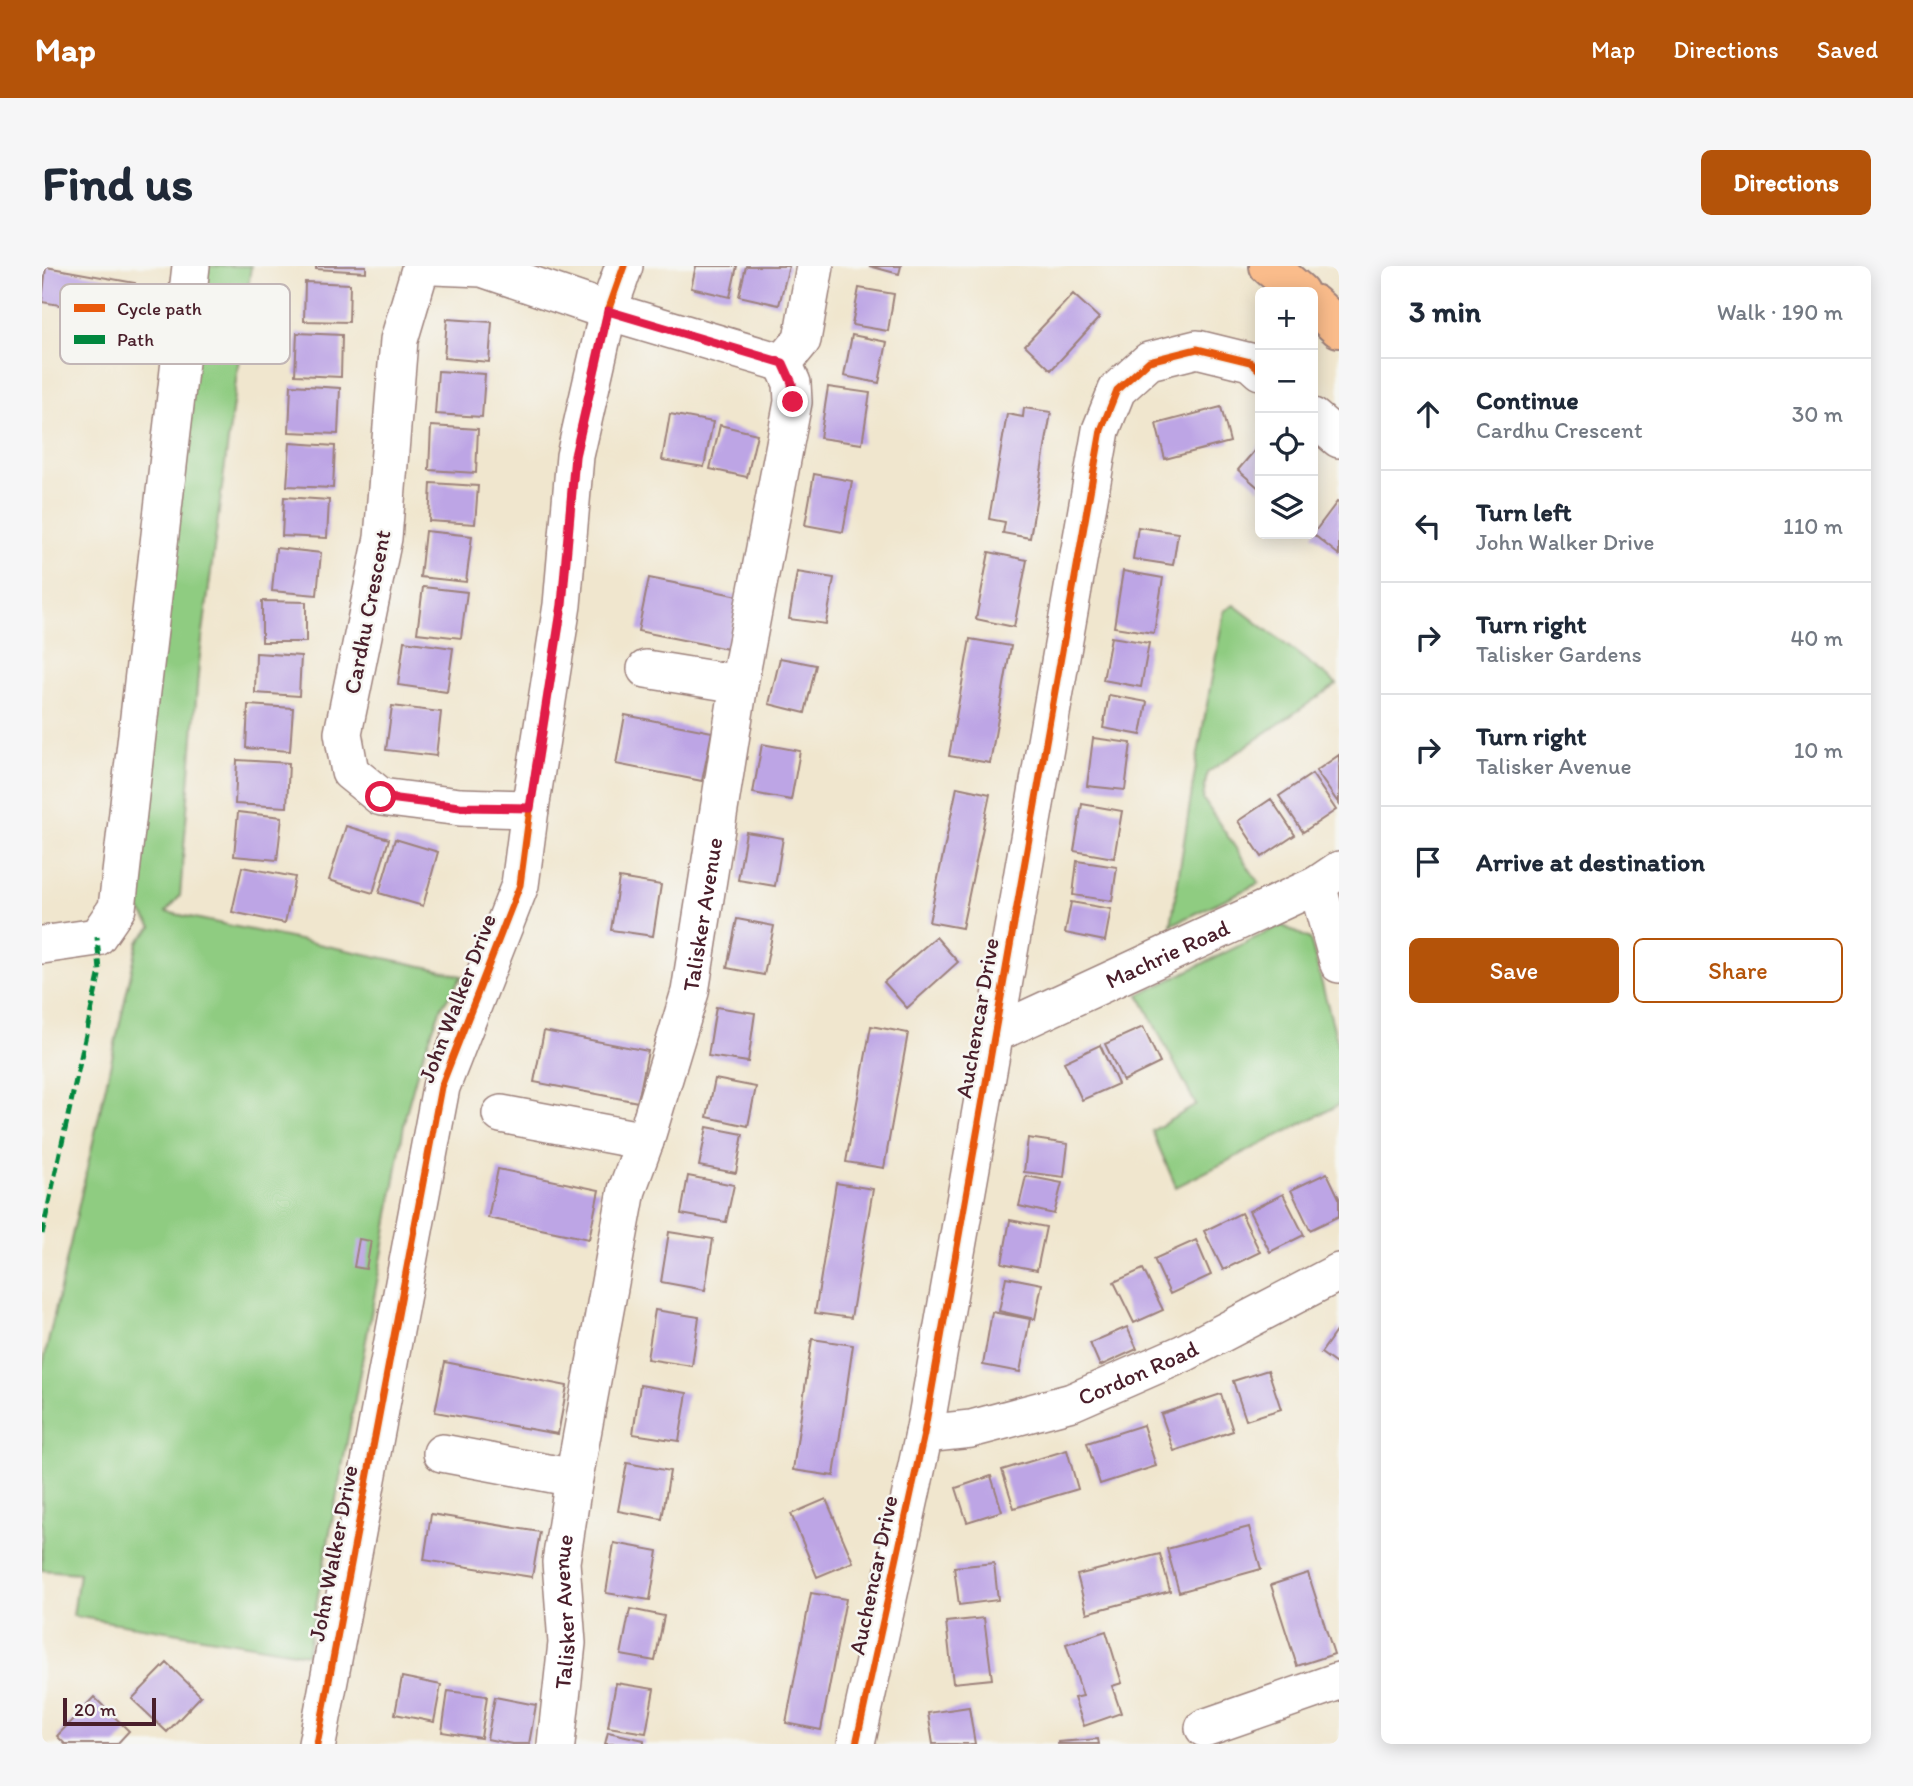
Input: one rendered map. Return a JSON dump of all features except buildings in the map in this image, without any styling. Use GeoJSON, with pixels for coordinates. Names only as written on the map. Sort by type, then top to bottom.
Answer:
{"type":"FeatureCollection","features":[{"type":"Feature","properties":{"kind":"main road"},"geometry":{"type":"LineString","coordinates":[[1269,266],[1293,287]]}},
{"type":"Feature","properties":{"kind":"main road"},"geometry":{"type":"LineString","coordinates":[[1318,309],[1339,328]]}},
{"type":"Feature","properties":{"kind":"street"},"geometry":{"type":"LineString","coordinates":[[189,284],[191,266]]}},
{"type":"Feature","properties":{"kind":"street","name":"Cardhu Crescent"},"geometry":{"type":"LineString","coordinates":[[421,266],[400,340],[383,538],[343,733],[350,772],[381,797],[460,807],[530,808]]}},
{"type":"Feature","properties":{"kind":"street"},"geometry":{"type":"LineString","coordinates":[[434,266],[482,268],[608,311],[783,363],[802,340],[815,266]]}},
{"type":"Feature","properties":{"kind":"street","name":"John Walker Drive"},"geometry":{"type":"LineString","coordinates":[[317,1744],[441,1087],[520,886],[562,605],[575,456],[608,311],[624,266]]}},
{"type":"Feature","properties":{"kind":"street","name":"Auchencar Drive"},"geometry":{"type":"LineString","coordinates":[[856,1744],[924,1434],[1101,430],[1117,390],[1149,361],[1197,349],[1250,362],[1255,366]]}},
{"type":"Feature","properties":{"kind":"street","name":"Talisker Avenue"},"geometry":{"type":"LineString","coordinates":[[556,1744],[567,1643],[561,1562],[574,1478],[627,1190],[645,1141],[690,992],[739,684],[793,402],[792,383],[783,363]]}},
{"type":"Feature","properties":{"kind":"street"},"geometry":{"type":"LineString","coordinates":[[42,945],[97,937],[117,908],[180,364]]}},
{"type":"Feature","properties":{"kind":"street"},"geometry":{"type":"LineString","coordinates":[[1318,420],[1339,439]]}},
{"type":"Feature","properties":{"kind":"street"},"geometry":{"type":"LineString","coordinates":[[646,668],[739,684]]}},
{"type":"Feature","properties":{"kind":"street"},"geometry":{"type":"LineString","coordinates":[[1328,878],[1339,964]]}},
{"type":"Feature","properties":{"kind":"street","name":"Machrie Road"},"geometry":{"type":"LineString","coordinates":[[994,1034],[1328,878]]}},
{"type":"Feature","properties":{"kind":"street"},"geometry":{"type":"LineString","coordinates":[[501,1114],[645,1141]]}},
{"type":"Feature","properties":{"kind":"street","name":"Cordon Road"},"geometry":{"type":"LineString","coordinates":[[924,1434],[971,1429],[1072,1402],[1184,1353],[1339,1272]]}},
{"type":"Feature","properties":{"kind":"street"},"geometry":{"type":"LineString","coordinates":[[442,1453],[574,1478]]}},
{"type":"Feature","properties":{"kind":"street"},"geometry":{"type":"LineString","coordinates":[[1204,1728],[1339,1681]]}},
{"type":"Feature","properties":{"kind":"green space"},"geometry":{"type":"Polygon","coordinates":[[[202,266],[251,266],[249,284],[200,284],[202,266]]]}},
{"type":"Feature","properties":{"kind":"green space"},"geometry":{"type":"Polygon","coordinates":[[[191,364],[238,364],[199,663],[180,896],[166,912],[462,976],[441,1008],[419,1066],[406,1113],[307,1654],[73,1616],[79,1573],[42,1570],[42,1369],[138,942],[152,927],[138,907],[148,735],[191,364]]]}},
{"type":"Feature","properties":{"kind":"green space"},"geometry":{"type":"Polygon","coordinates":[[[1234,605],[1337,684],[1207,773],[1203,799],[1259,883],[1171,925],[1224,611],[1234,605]]]}},
{"type":"Feature","properties":{"kind":"green space"},"geometry":{"type":"Polygon","coordinates":[[[1281,925],[1310,939],[1339,1048],[1339,1105],[1176,1187],[1152,1131],[1196,1105],[1139,995],[1281,925]]]}},
{"type":"Feature","properties":{"kind":"marked path"},"geometry":{"type":"LineString","coordinates":[[42,1234],[100,971],[97,937]]}},
{"type":"Feature","properties":{"kind":"cycle path"},"geometry":{"type":"LineString","coordinates":[[317,1744],[441,1087],[520,885],[562,605],[575,456],[608,311],[624,266]]}},
{"type":"Feature","properties":{"kind":"cycle path"},"geometry":{"type":"LineString","coordinates":[[856,1744],[924,1434],[1101,430],[1117,390],[1149,361],[1197,349],[1250,362],[1255,366]]}},
{"type":"Feature","properties":{"kind":"route"},"geometry":{"type":"LineString","coordinates":[[381,797],[460,807],[530,808],[562,605],[575,456],[608,311],[783,363],[792,383],[793,402]]}}]}
